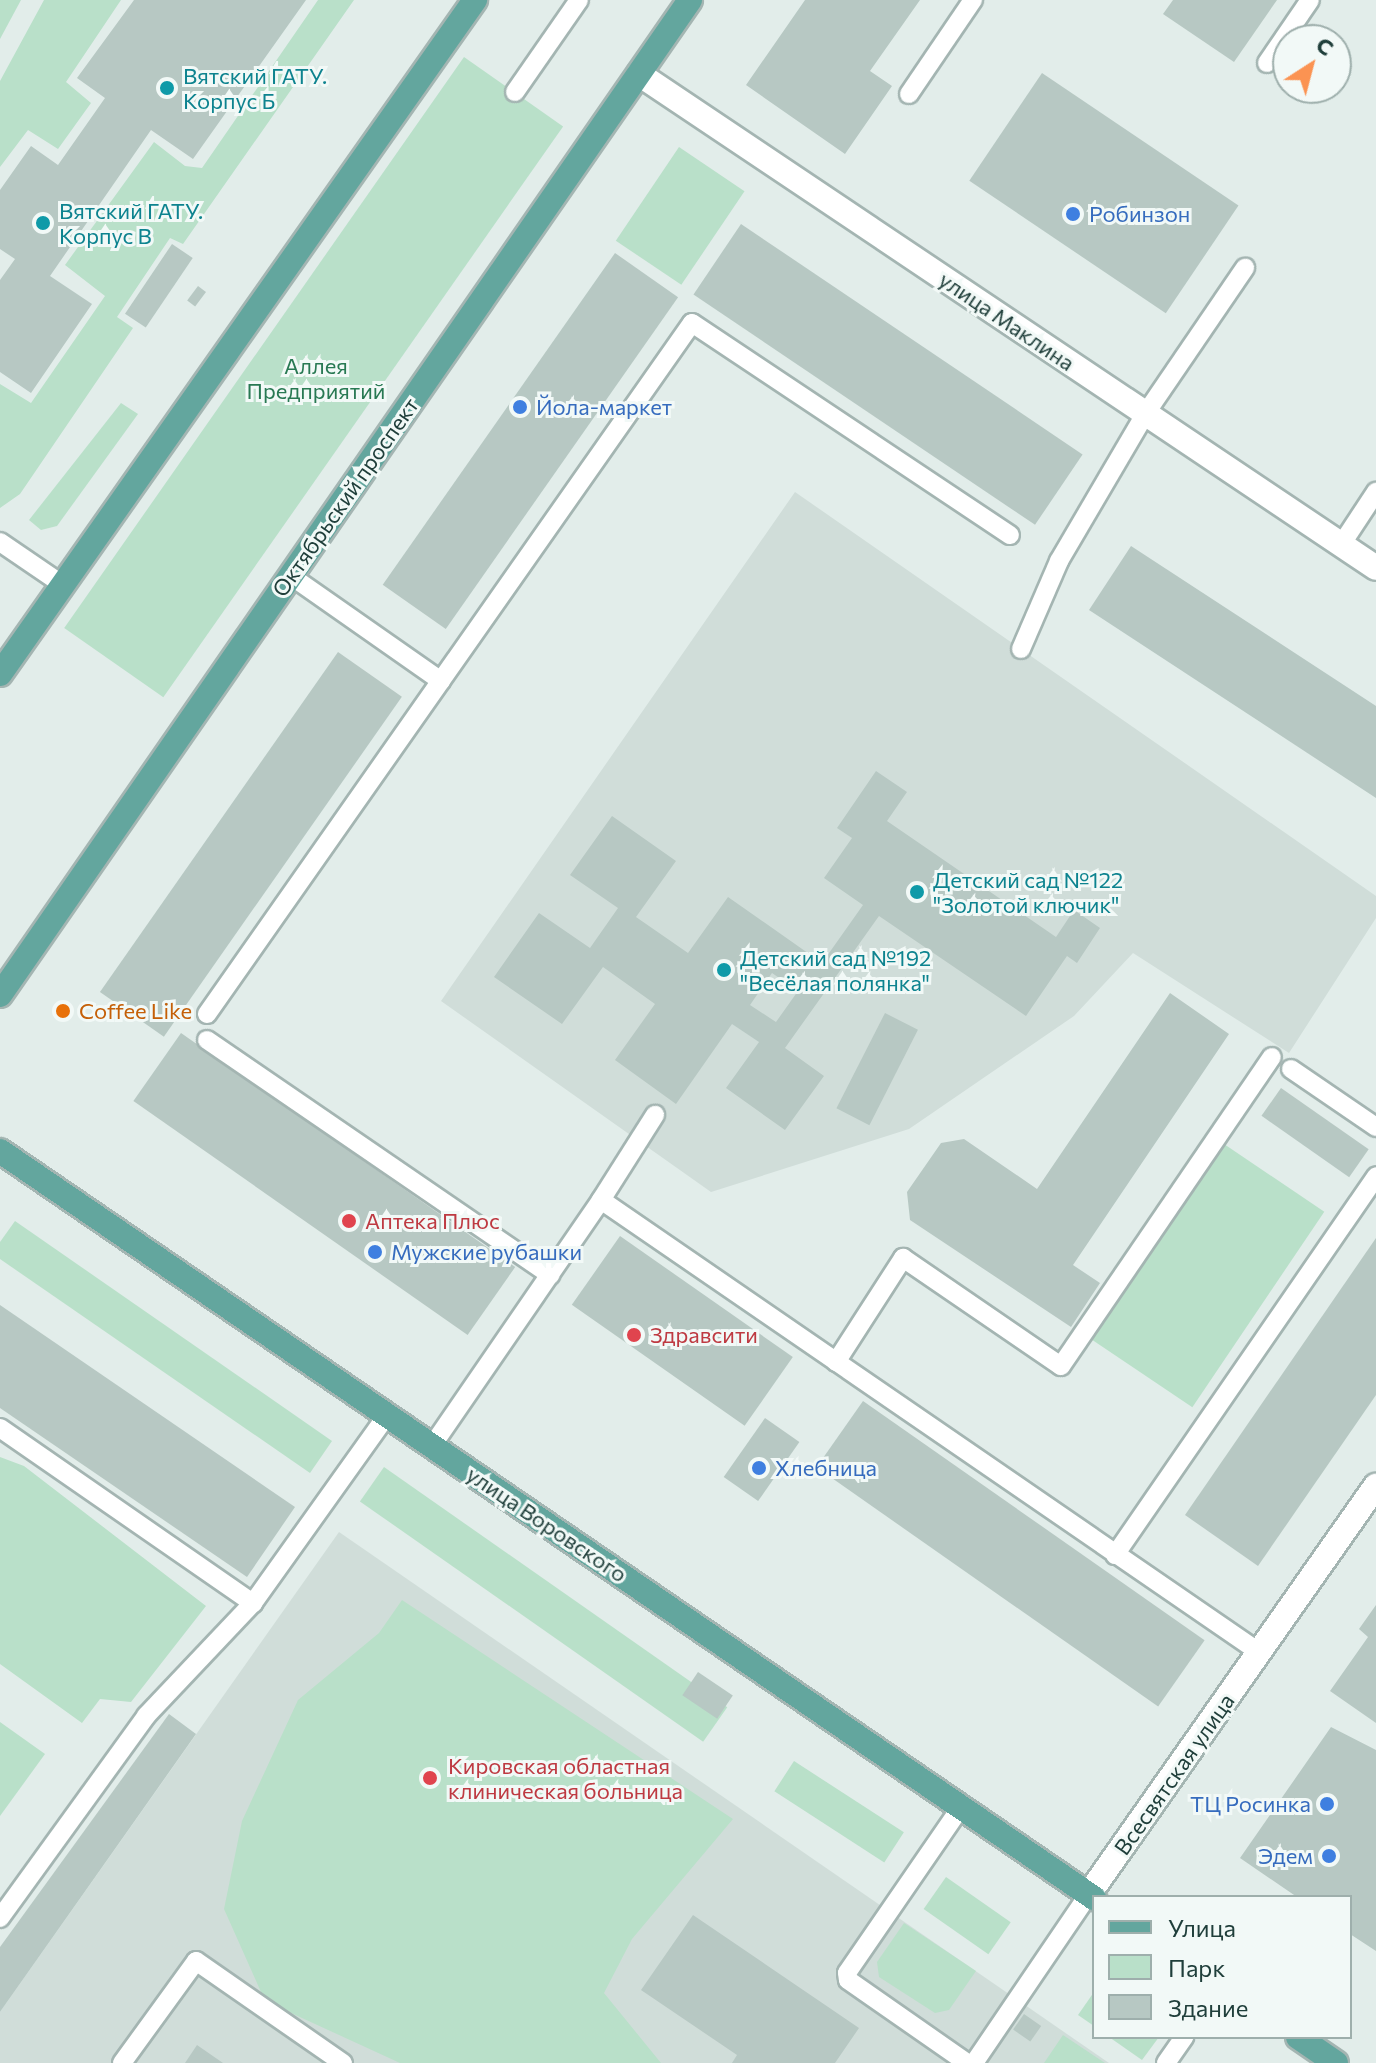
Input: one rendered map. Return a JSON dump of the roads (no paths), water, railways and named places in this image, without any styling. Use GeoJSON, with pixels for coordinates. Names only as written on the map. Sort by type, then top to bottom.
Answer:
{"type":"FeatureCollection","features":[{"type":"Feature","properties":{"kind":"main road"},"geometry":{"type":"LineString","coordinates":[[0,674],[475,0]]}},
{"type":"Feature","properties":{"kind":"main road","name":"Октябрьский проспект"},"geometry":{"type":"LineString","coordinates":[[0,995],[690,0]]}},
{"type":"Feature","properties":{"kind":"main road","name":"улица Воровского"},"geometry":{"type":"LineString","coordinates":[[0,1151],[1092,1896]]}},
{"type":"Feature","properties":{"kind":"main road"},"geometry":{"type":"LineString","coordinates":[[1301,2039],[1336,2063]]}},
{"type":"Feature","properties":{"kind":"street","name":"улица Маклина"},"geometry":{"type":"LineString","coordinates":[[639,74],[1376,568]]}},
{"type":"Feature","properties":{"kind":"street","name":"Всесвятская улица"},"geometry":{"type":"LineString","coordinates":[[1093,1895],[1376,1486]]}},
{"type":"Feature","properties":{"kind":"lane"},"geometry":{"type":"LineString","coordinates":[[515,92],[579,0]]}},
{"type":"Feature","properties":{"kind":"lane"},"geometry":{"type":"LineString","coordinates":[[909,94],[973,0]]}},
{"type":"Feature","properties":{"kind":"lane"},"geometry":{"type":"LineString","coordinates":[[1267,63],[1310,0]]}},
{"type":"Feature","properties":{"kind":"lane"},"geometry":{"type":"LineString","coordinates":[[1021,649],[1059,561],[1146,413],[1245,268]]}},
{"type":"Feature","properties":{"kind":"lane"},"geometry":{"type":"LineString","coordinates":[[207,1014],[692,323],[1010,535]]}},
{"type":"Feature","properties":{"kind":"lane"},"geometry":{"type":"LineString","coordinates":[[1341,545],[1376,492]]}},
{"type":"Feature","properties":{"kind":"lane"},"geometry":{"type":"LineString","coordinates":[[0,542],[63,585]]}},
{"type":"Feature","properties":{"kind":"lane"},"geometry":{"type":"LineString","coordinates":[[291,576],[441,681]]}},
{"type":"Feature","properties":{"kind":"lane"},"geometry":{"type":"LineString","coordinates":[[207,1040],[550,1275]]}},
{"type":"Feature","properties":{"kind":"lane"},"geometry":{"type":"LineString","coordinates":[[836,1362],[903,1258],[1061,1366],[1272,1057]]}},
{"type":"Feature","properties":{"kind":"lane"},"geometry":{"type":"LineString","coordinates":[[1291,1069],[1376,1127]]}},
{"type":"Feature","properties":{"kind":"lane"},"geometry":{"type":"LineString","coordinates":[[432,1446],[601,1200],[655,1115]]}},
{"type":"Feature","properties":{"kind":"lane"},"geometry":{"type":"LineString","coordinates":[[1115,1555],[1376,1176]]}},
{"type":"Feature","properties":{"kind":"lane"},"geometry":{"type":"LineString","coordinates":[[601,1200],[1259,1652]]}},
{"type":"Feature","properties":{"kind":"lane"},"geometry":{"type":"LineString","coordinates":[[0,1918],[146,1716],[253,1603],[387,1415]]}},
{"type":"Feature","properties":{"kind":"lane"},"geometry":{"type":"LineString","coordinates":[[0,1428],[253,1603]]}},
{"type":"Feature","properties":{"kind":"lane"},"geometry":{"type":"LineString","coordinates":[[961,1807],[847,1973],[848,1980],[967,2063]]}},
{"type":"Feature","properties":{"kind":"lane","name":"Всесвятская улица"},"geometry":{"type":"LineString","coordinates":[[974,2063],[1092,1896]]}},
{"type":"Feature","properties":{"kind":"lane"},"geometry":{"type":"LineString","coordinates":[[122,2063],[196,1961],[343,2063]]}},
{"type":"Feature","properties":{"kind":"lane"},"geometry":{"type":"LineString","coordinates":[[1166,2063],[1183,2039]]}},
{"type":"Feature","properties":{"kind":"place","name":"Вятский ГАТУ. Корпус Б"},"geometry":{"type":"Point","coordinates":[167,88]}},
{"type":"Feature","properties":{"kind":"place","name":"Робинзон"},"geometry":{"type":"Point","coordinates":[1073,214]}},
{"type":"Feature","properties":{"kind":"place","name":"Вятский ГАТУ. Корпус В"},"geometry":{"type":"Point","coordinates":[43,223]}},
{"type":"Feature","properties":{"kind":"place","name":"Йола-маркет"},"geometry":{"type":"Point","coordinates":[520,407]}},
{"type":"Feature","properties":{"kind":"place","name":"Детский сад №122 \"Золотой ключик\""},"geometry":{"type":"Point","coordinates":[917,892]}},
{"type":"Feature","properties":{"kind":"place","name":"Детский сад №192 \"Весёлая полянка\""},"geometry":{"type":"Point","coordinates":[724,970]}},
{"type":"Feature","properties":{"kind":"place","name":"Coffee Like"},"geometry":{"type":"Point","coordinates":[63,1011]}},
{"type":"Feature","properties":{"kind":"place","name":"Аптека Плюс"},"geometry":{"type":"Point","coordinates":[349,1221]}},
{"type":"Feature","properties":{"kind":"place","name":"Мужские рубашки"},"geometry":{"type":"Point","coordinates":[375,1252]}},
{"type":"Feature","properties":{"kind":"place","name":"Здравсити"},"geometry":{"type":"Point","coordinates":[634,1335]}},
{"type":"Feature","properties":{"kind":"place","name":"Хлебница"},"geometry":{"type":"Point","coordinates":[759,1468]}},
{"type":"Feature","properties":{"kind":"place","name":"Кировская областная клиническая больница"},"geometry":{"type":"Point","coordinates":[430,1778]}},
{"type":"Feature","properties":{"kind":"place","name":"ТЦ Росинка"},"geometry":{"type":"Point","coordinates":[1327,1804]}},
{"type":"Feature","properties":{"kind":"place","name":"Эдем"},"geometry":{"type":"Point","coordinates":[1329,1856]}},
{"type":"Feature","properties":{"kind":"park label","name":"Аллея Предприятий"},"geometry":{"type":"Point","coordinates":[316,378]}}]}
